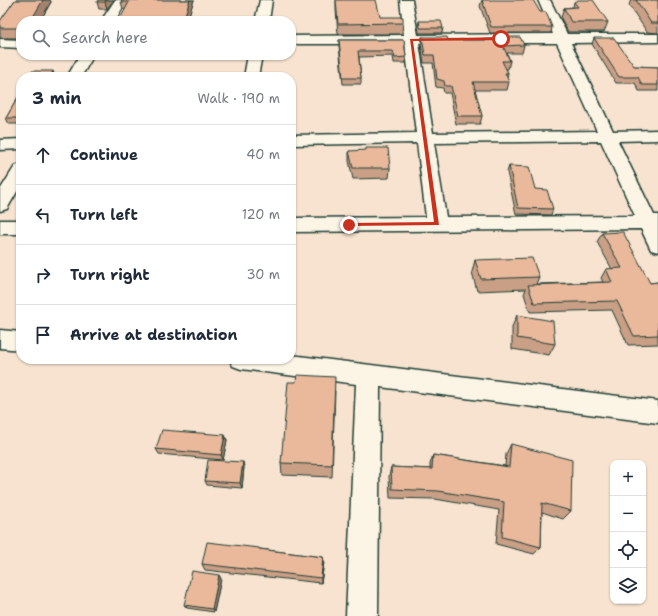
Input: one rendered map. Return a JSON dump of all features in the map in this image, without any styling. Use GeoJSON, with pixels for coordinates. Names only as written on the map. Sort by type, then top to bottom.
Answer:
{"type":"FeatureCollection","features":[{"type":"Feature","properties":{"kind":"street"},"geometry":{"type":"LineString","coordinates":[[111,16],[121,0]]}},
{"type":"Feature","properties":{"kind":"street"},"geometry":{"type":"LineString","coordinates":[[263,16],[266,0]]}},
{"type":"Feature","properties":{"kind":"street"},"geometry":{"type":"LineString","coordinates":[[406,0],[437,224]]}},
{"type":"Feature","properties":{"kind":"street"},"geometry":{"type":"LineString","coordinates":[[544,0],[607,136],[652,222],[658,246]]}},
{"type":"Feature","properties":{"kind":"street"},"geometry":{"type":"LineString","coordinates":[[296,40],[658,38]]}},
{"type":"Feature","properties":{"kind":"street"},"geometry":{"type":"LineString","coordinates":[[0,43],[16,44]]}},
{"type":"Feature","properties":{"kind":"street"},"geometry":{"type":"LineString","coordinates":[[77,72],[84,60]]}},
{"type":"Feature","properties":{"kind":"street"},"geometry":{"type":"LineString","coordinates":[[252,72],[254,60]]}},
{"type":"Feature","properties":{"kind":"street"},"geometry":{"type":"LineString","coordinates":[[296,140],[658,135]]}},
{"type":"Feature","properties":{"kind":"street"},"geometry":{"type":"LineString","coordinates":[[0,145],[16,144]]}},
{"type":"Feature","properties":{"kind":"street"},"geometry":{"type":"LineString","coordinates":[[0,205],[16,178]]}},
{"type":"Feature","properties":{"kind":"street"},"geometry":{"type":"LineString","coordinates":[[296,225],[652,222]]}},
{"type":"Feature","properties":{"kind":"street"},"geometry":{"type":"LineString","coordinates":[[0,227],[16,227]]}},
{"type":"Feature","properties":{"kind":"street"},"geometry":{"type":"LineString","coordinates":[[0,339],[16,340]]}},
{"type":"Feature","properties":{"kind":"street"},"geometry":{"type":"LineString","coordinates":[[281,364],[658,412]]}},
{"type":"Feature","properties":{"kind":"street"},"geometry":{"type":"LineString","coordinates":[[362,616],[368,375]]}},
{"type":"Feature","properties":{"kind":"building"},"geometry":{"type":"Polygon","coordinates":[[[15,0],[43,0],[34,16],[16,16],[16,28],[0,28],[0,21],[15,0]]]}},
{"type":"Feature","properties":{"kind":"building"},"geometry":{"type":"Polygon","coordinates":[[[98,0],[106,0],[105,2],[97,2],[98,0]]]}},
{"type":"Feature","properties":{"kind":"building"},"geometry":{"type":"Polygon","coordinates":[[[122,0],[190,0],[185,16],[122,16],[129,2],[121,2],[122,0]]]}},
{"type":"Feature","properties":{"kind":"building"},"geometry":{"type":"Polygon","coordinates":[[[336,0],[376,0],[380,17],[403,17],[403,23],[338,24],[336,0]]]}},
{"type":"Feature","properties":{"kind":"building"},"geometry":{"type":"Polygon","coordinates":[[[482,0],[533,0],[540,12],[546,12],[552,27],[491,27],[482,0]]]}},
{"type":"Feature","properties":{"kind":"building"},"geometry":{"type":"Polygon","coordinates":[[[578,0],[593,0],[608,22],[571,22],[564,8],[578,7],[574,2],[578,0]]]}},
{"type":"Feature","properties":{"kind":"building"},"geometry":{"type":"Polygon","coordinates":[[[636,0],[658,0],[658,23],[651,23],[636,0]]]}},
{"type":"Feature","properties":{"kind":"building"},"geometry":{"type":"Polygon","coordinates":[[[419,21],[441,21],[443,28],[420,28],[419,21]]]}},
{"type":"Feature","properties":{"kind":"building"},"geometry":{"type":"Polygon","coordinates":[[[422,37],[447,37],[448,40],[497,40],[496,37],[520,37],[524,45],[503,46],[510,61],[502,61],[508,73],[505,73],[509,82],[473,82],[482,116],[458,116],[451,86],[445,86],[444,81],[437,79],[434,55],[425,55],[422,37]]]}},
{"type":"Feature","properties":{"kind":"building"},"geometry":{"type":"Polygon","coordinates":[[[594,38],[614,38],[634,66],[658,67],[658,85],[642,85],[638,77],[619,77],[594,38]]]}},
{"type":"Feature","properties":{"kind":"building"},"geometry":{"type":"Polygon","coordinates":[[[339,40],[404,40],[406,57],[395,58],[393,51],[358,51],[361,78],[343,78],[339,40]]]}},
{"type":"Feature","properties":{"kind":"building"},"geometry":{"type":"Polygon","coordinates":[[[32,71],[53,71],[52,72],[32,71]]]}},
{"type":"Feature","properties":{"kind":"building"},"geometry":{"type":"Polygon","coordinates":[[[16,101],[16,118],[6,118],[16,101]]]}},
{"type":"Feature","properties":{"kind":"building"},"geometry":{"type":"Polygon","coordinates":[[[366,148],[388,148],[390,168],[353,168],[349,151],[366,150],[366,148]]]}},
{"type":"Feature","properties":{"kind":"building"},"geometry":{"type":"Polygon","coordinates":[[[509,166],[529,167],[535,189],[547,190],[553,209],[518,208],[509,166]]]}},
{"type":"Feature","properties":{"kind":"building"},"geometry":{"type":"Polygon","coordinates":[[[623,232],[650,283],[658,282],[658,335],[634,336],[617,301],[534,303],[528,285],[612,282],[606,269],[622,268],[602,233],[623,232]]]}},
{"type":"Feature","properties":{"kind":"building"},"geometry":{"type":"Polygon","coordinates":[[[532,258],[539,277],[481,279],[475,260],[532,258]]]}},
{"type":"Feature","properties":{"kind":"building"},"geometry":{"type":"Polygon","coordinates":[[[517,315],[553,321],[555,344],[517,338],[517,315]]]}},
{"type":"Feature","properties":{"kind":"building"},"geometry":{"type":"Polygon","coordinates":[[[297,375],[335,377],[332,465],[281,463],[288,382],[296,382],[297,375]]]}},
{"type":"Feature","properties":{"kind":"building"},"geometry":{"type":"Polygon","coordinates":[[[162,430],[225,435],[221,455],[156,449],[162,430]]]}},
{"type":"Feature","properties":{"kind":"building"},"geometry":{"type":"Polygon","coordinates":[[[511,444],[572,460],[571,511],[542,503],[541,547],[502,537],[504,502],[438,491],[392,489],[391,467],[432,469],[433,455],[509,467],[511,444]]]}},
{"type":"Feature","properties":{"kind":"building"},"geometry":{"type":"Polygon","coordinates":[[[208,460],[243,462],[240,483],[205,481],[208,460]]]}},
{"type":"Feature","properties":{"kind":"building"},"geometry":{"type":"Polygon","coordinates":[[[207,542],[323,557],[321,578],[202,564],[207,542]]]}},
{"type":"Feature","properties":{"kind":"building"},"geometry":{"type":"Polygon","coordinates":[[[192,571],[219,575],[212,609],[184,605],[192,571]]]}},
{"type":"Feature","properties":{"kind":"route"},"geometry":{"type":"LineString","coordinates":[[349,225],[437,224],[411,39],[501,39]]}}]}
